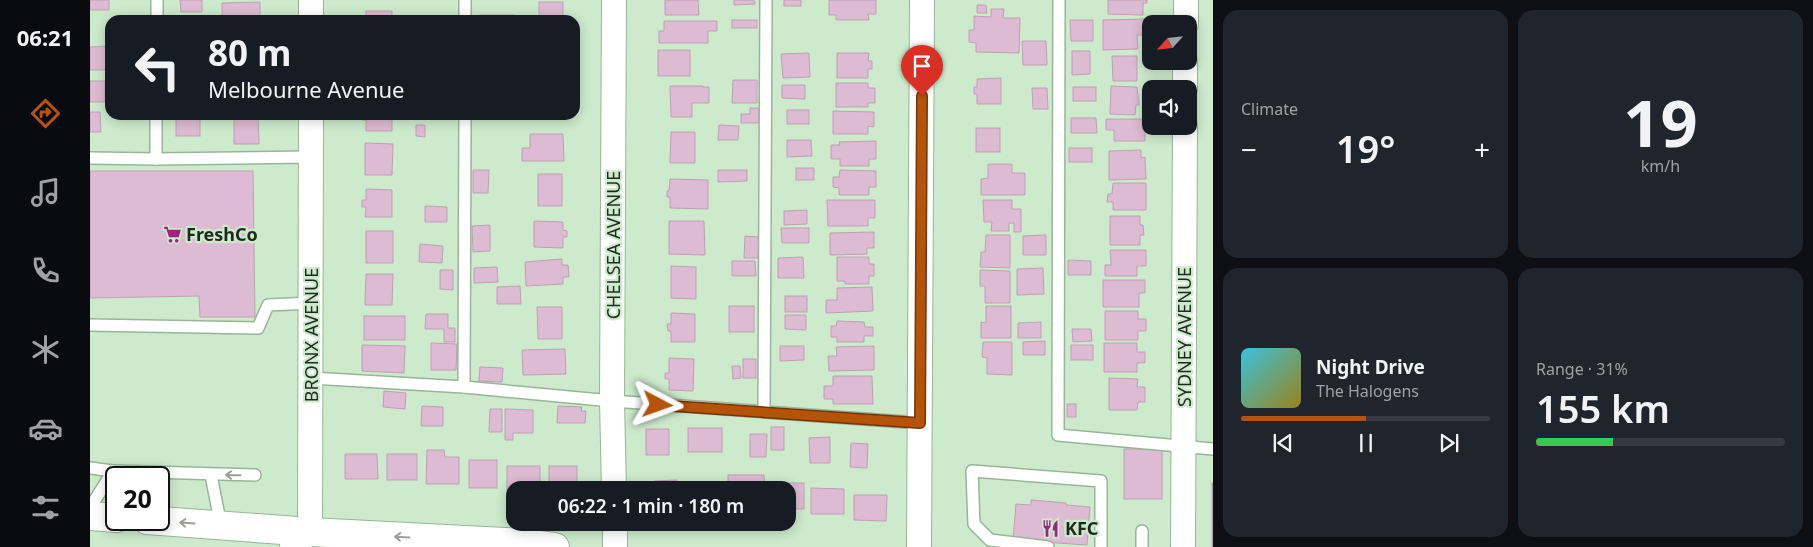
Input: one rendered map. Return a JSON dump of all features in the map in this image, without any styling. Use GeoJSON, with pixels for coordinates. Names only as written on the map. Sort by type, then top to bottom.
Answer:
{"type":"FeatureCollection","features":[{"type":"Feature","properties":{"kind":"main road"},"geometry":{"type":"LineString","coordinates":[[90,516],[105,517]]}},
{"type":"Feature","properties":{"kind":"main road"},"geometry":{"type":"LineString","coordinates":[[170,522],[221,526],[301,540],[555,547]]}},
{"type":"Feature","properties":{"kind":"street"},"geometry":{"type":"LineString","coordinates":[[311,0],[311,15]]}},
{"type":"Feature","properties":{"kind":"street","name":"CHELSEA AVENUE"},"geometry":{"type":"LineString","coordinates":[[614,0],[612,401],[614,481]]}},
{"type":"Feature","properties":{"kind":"street"},"geometry":{"type":"LineString","coordinates":[[919,547],[922,0]]}},
{"type":"Feature","properties":{"kind":"street"},"geometry":{"type":"LineString","coordinates":[[1186,0],[1186,15]]}},
{"type":"Feature","properties":{"kind":"street","name":"BRONX AVENUE"},"geometry":{"type":"LineString","coordinates":[[301,540],[311,378],[311,120]]}},
{"type":"Feature","properties":{"kind":"street","name":"SYDNEY AVENUE"},"geometry":{"type":"LineString","coordinates":[[1183,547],[1185,135]]}},
{"type":"Feature","properties":{"kind":"street"},"geometry":{"type":"LineString","coordinates":[[614,531],[615,547]]}},
{"type":"Feature","properties":{"kind":"lane"},"geometry":{"type":"LineString","coordinates":[[157,0],[157,15]]}},
{"type":"Feature","properties":{"kind":"lane"},"geometry":{"type":"LineString","coordinates":[[465,0],[465,15]]}},
{"type":"Feature","properties":{"kind":"lane"},"geometry":{"type":"LineString","coordinates":[[764,412],[766,0]]}},
{"type":"Feature","properties":{"kind":"lane"},"geometry":{"type":"LineString","coordinates":[[1059,0],[1058,435],[1213,449]]}},
{"type":"Feature","properties":{"kind":"lane"},"geometry":{"type":"LineString","coordinates":[[156,120],[156,159]]}},
{"type":"Feature","properties":{"kind":"lane"},"geometry":{"type":"LineString","coordinates":[[464,387],[465,120]]}},
{"type":"Feature","properties":{"kind":"lane"},"geometry":{"type":"LineString","coordinates":[[90,158],[311,157]]}},
{"type":"Feature","properties":{"kind":"lane"},"geometry":{"type":"LineString","coordinates":[[90,325],[258,328],[268,304],[311,303]]}},
{"type":"Feature","properties":{"kind":"lane"},"geometry":{"type":"LineString","coordinates":[[311,378],[464,387],[612,401],[920,423]]}},
{"type":"Feature","properties":{"kind":"lane"},"geometry":{"type":"LineString","coordinates":[[90,468],[105,470]]}},
{"type":"Feature","properties":{"kind":"lane"},"geometry":{"type":"LineString","coordinates":[[1048,547],[990,540],[974,524],[972,471],[1101,480],[1101,547]]}},
{"type":"Feature","properties":{"kind":"lane"},"geometry":{"type":"LineString","coordinates":[[170,473],[255,476]]}},
{"type":"Feature","properties":{"kind":"lane"},"geometry":{"type":"LineString","coordinates":[[211,475],[221,526]]}},
{"type":"Feature","properties":{"kind":"lane"},"geometry":{"type":"LineString","coordinates":[[90,508],[105,484]]}},
{"type":"Feature","properties":{"kind":"lane"},"geometry":{"type":"LineString","coordinates":[[1142,531],[1142,547]]}},
{"type":"Feature","properties":{"kind":"building"},"geometry":{"type":"Polygon","coordinates":[[[90,0],[109,0],[109,10],[90,10],[90,0]]]}},
{"type":"Feature","properties":{"kind":"building"},"geometry":{"type":"Polygon","coordinates":[[[180,0],[202,0],[202,12],[181,12],[180,0]]]}},
{"type":"Feature","properties":{"kind":"building"},"geometry":{"type":"Polygon","coordinates":[[[665,0],[698,0],[699,15],[665,15],[665,0]]]}},
{"type":"Feature","properties":{"kind":"building"},"geometry":{"type":"Polygon","coordinates":[[[734,0],[754,0],[755,4],[734,5],[734,0]]]}},
{"type":"Feature","properties":{"kind":"building"},"geometry":{"type":"Polygon","coordinates":[[[784,0],[801,0],[801,6],[784,6],[784,0]]]}},
{"type":"Feature","properties":{"kind":"building"},"geometry":{"type":"Polygon","coordinates":[[[829,0],[876,0],[876,14],[868,14],[869,20],[836,20],[836,15],[829,15],[829,0]]]}},
{"type":"Feature","properties":{"kind":"building"},"geometry":{"type":"Polygon","coordinates":[[[1108,0],[1147,0],[1147,3],[1143,3],[1143,15],[1108,14],[1108,0]]]}},
{"type":"Feature","properties":{"kind":"building"},"geometry":{"type":"Polygon","coordinates":[[[260,2],[260,15],[222,15],[222,3],[260,2]]]}},
{"type":"Feature","properties":{"kind":"building"},"geometry":{"type":"Polygon","coordinates":[[[539,2],[563,2],[563,15],[539,15],[539,2]]]}},
{"type":"Feature","properties":{"kind":"building"},"geometry":{"type":"Polygon","coordinates":[[[977,5],[986,5],[987,13],[977,13],[977,5]]]}},
{"type":"Feature","properties":{"kind":"building"},"geometry":{"type":"Polygon","coordinates":[[[991,9],[1004,9],[1003,18],[1020,18],[1019,53],[976,52],[976,43],[969,42],[969,30],[974,30],[974,16],[991,17],[991,9]]]}},
{"type":"Feature","properties":{"kind":"building"},"geometry":{"type":"Polygon","coordinates":[[[366,11],[392,11],[392,15],[366,15],[366,11]]]}},
{"type":"Feature","properties":{"kind":"building"},"geometry":{"type":"Polygon","coordinates":[[[1142,19],[1142,35],[1137,35],[1138,49],[1103,50],[1103,20],[1142,19]]]}},
{"type":"Feature","properties":{"kind":"building"},"geometry":{"type":"Polygon","coordinates":[[[732,20],[757,20],[757,28],[732,28],[732,20]]]}},
{"type":"Feature","properties":{"kind":"building"},"geometry":{"type":"Polygon","coordinates":[[[1070,20],[1093,20],[1093,41],[1071,41],[1070,20]]]}},
{"type":"Feature","properties":{"kind":"building"},"geometry":{"type":"Polygon","coordinates":[[[664,21],[717,21],[717,31],[708,31],[708,43],[659,43],[659,31],[664,31],[664,21]]]}},
{"type":"Feature","properties":{"kind":"building"},"geometry":{"type":"Polygon","coordinates":[[[1022,41],[1046,41],[1047,65],[1023,65],[1022,41]]]}},
{"type":"Feature","properties":{"kind":"building"},"geometry":{"type":"Polygon","coordinates":[[[105,46],[105,70],[90,70],[90,47],[105,46]]]}},
{"type":"Feature","properties":{"kind":"building"},"geometry":{"type":"Polygon","coordinates":[[[658,50],[690,50],[690,76],[658,76],[658,50]]]}},
{"type":"Feature","properties":{"kind":"building"},"geometry":{"type":"Polygon","coordinates":[[[1072,51],[1090,51],[1090,74],[1072,75],[1072,51]]]}},
{"type":"Feature","properties":{"kind":"building"},"geometry":{"type":"Polygon","coordinates":[[[809,53],[810,77],[783,78],[781,54],[809,53]]]}},
{"type":"Feature","properties":{"kind":"building"},"geometry":{"type":"Polygon","coordinates":[[[837,53],[869,53],[868,61],[872,61],[872,69],[868,69],[868,78],[837,78],[837,53]]]}},
{"type":"Feature","properties":{"kind":"building"},"geometry":{"type":"Polygon","coordinates":[[[1112,56],[1137,56],[1137,81],[1113,81],[1112,56]]]}},
{"type":"Feature","properties":{"kind":"building"},"geometry":{"type":"Polygon","coordinates":[[[1001,78],[1001,104],[977,104],[977,94],[974,94],[974,87],[977,87],[977,79],[1001,78]]]}},
{"type":"Feature","properties":{"kind":"building"},"geometry":{"type":"Polygon","coordinates":[[[733,80],[757,80],[757,103],[732,103],[733,80]]]}},
{"type":"Feature","properties":{"kind":"building"},"geometry":{"type":"Polygon","coordinates":[[[90,81],[105,81],[105,102],[90,102],[90,81]]]}},
{"type":"Feature","properties":{"kind":"building"},"geometry":{"type":"Polygon","coordinates":[[[836,83],[868,83],[868,88],[875,88],[875,103],[868,103],[868,107],[836,107],[836,83]]]}},
{"type":"Feature","properties":{"kind":"building"},"geometry":{"type":"Polygon","coordinates":[[[782,85],[805,85],[805,99],[782,98],[782,85]]]}},
{"type":"Feature","properties":{"kind":"building"},"geometry":{"type":"Polygon","coordinates":[[[670,86],[709,87],[709,103],[692,103],[692,117],[671,117],[670,86]]]}},
{"type":"Feature","properties":{"kind":"building"},"geometry":{"type":"Polygon","coordinates":[[[1111,86],[1137,87],[1139,105],[1136,105],[1135,115],[1110,114],[1111,86]]]}},
{"type":"Feature","properties":{"kind":"building"},"geometry":{"type":"Polygon","coordinates":[[[1073,87],[1096,87],[1096,101],[1073,101],[1073,87]]]}},
{"type":"Feature","properties":{"kind":"building"},"geometry":{"type":"Polygon","coordinates":[[[1032,88],[1047,88],[1048,109],[1033,109],[1032,88]]]}},
{"type":"Feature","properties":{"kind":"building"},"geometry":{"type":"Polygon","coordinates":[[[750,108],[759,108],[759,123],[741,123],[741,114],[750,114],[750,108]]]}},
{"type":"Feature","properties":{"kind":"building"},"geometry":{"type":"Polygon","coordinates":[[[787,110],[809,110],[809,124],[787,124],[787,110]]]}},
{"type":"Feature","properties":{"kind":"building"},"geometry":{"type":"Polygon","coordinates":[[[833,111],[874,112],[874,127],[868,126],[868,134],[833,134],[833,111]]]}},
{"type":"Feature","properties":{"kind":"building"},"geometry":{"type":"Polygon","coordinates":[[[90,112],[100,112],[101,132],[90,132],[90,112]]]}},
{"type":"Feature","properties":{"kind":"building"},"geometry":{"type":"Polygon","coordinates":[[[1071,118],[1096,118],[1097,133],[1071,133],[1071,118]]]}},
{"type":"Feature","properties":{"kind":"building"},"geometry":{"type":"Polygon","coordinates":[[[1106,119],[1142,119],[1142,135],[1145,135],[1145,141],[1114,141],[1114,130],[1106,130],[1106,119]]]}},
{"type":"Feature","properties":{"kind":"building"},"geometry":{"type":"Polygon","coordinates":[[[176,120],[200,120],[200,136],[176,136],[176,120]]]}},
{"type":"Feature","properties":{"kind":"building"},"geometry":{"type":"Polygon","coordinates":[[[234,120],[258,120],[259,144],[234,144],[234,120]]]}},
{"type":"Feature","properties":{"kind":"building"},"geometry":{"type":"Polygon","coordinates":[[[366,120],[392,120],[392,131],[366,131],[366,120]]]}},
{"type":"Feature","properties":{"kind":"building"},"geometry":{"type":"Polygon","coordinates":[[[416,125],[425,125],[425,137],[416,136],[416,125]]]}},
{"type":"Feature","properties":{"kind":"building"},"geometry":{"type":"Polygon","coordinates":[[[719,125],[739,126],[738,140],[718,140],[719,125]]]}},
{"type":"Feature","properties":{"kind":"building"},"geometry":{"type":"Polygon","coordinates":[[[976,128],[1000,128],[1000,152],[976,152],[976,128]]]}},
{"type":"Feature","properties":{"kind":"building"},"geometry":{"type":"Polygon","coordinates":[[[671,132],[695,132],[695,163],[670,163],[671,132]]]}},
{"type":"Feature","properties":{"kind":"building"},"geometry":{"type":"Polygon","coordinates":[[[530,134],[563,134],[564,161],[522,161],[522,148],[530,148],[530,134]]]}},
{"type":"Feature","properties":{"kind":"building"},"geometry":{"type":"Polygon","coordinates":[[[787,140],[811,140],[812,156],[787,157],[787,140]]]}},
{"type":"Feature","properties":{"kind":"building"},"geometry":{"type":"Polygon","coordinates":[[[876,141],[876,159],[869,159],[869,166],[840,166],[840,159],[831,159],[831,145],[840,145],[839,142],[876,141]]]}},
{"type":"Feature","properties":{"kind":"building"},"geometry":{"type":"Polygon","coordinates":[[[365,143],[393,144],[392,175],[365,175],[365,143]]]}},
{"type":"Feature","properties":{"kind":"building"},"geometry":{"type":"Polygon","coordinates":[[[1069,148],[1092,148],[1092,162],[1069,162],[1069,148]]]}},
{"type":"Feature","properties":{"kind":"building"},"geometry":{"type":"Polygon","coordinates":[[[1141,150],[1141,158],[1145,157],[1146,179],[1109,180],[1109,151],[1141,150]]]}},
{"type":"Feature","properties":{"kind":"building"},"geometry":{"type":"Polygon","coordinates":[[[988,164],[1012,164],[1012,173],[1025,173],[1025,195],[981,195],[981,179],[988,178],[988,164]]]}},
{"type":"Feature","properties":{"kind":"building"},"geometry":{"type":"Polygon","coordinates":[[[796,168],[814,168],[814,180],[796,180],[796,168]]]}},
{"type":"Feature","properties":{"kind":"building"},"geometry":{"type":"Polygon","coordinates":[[[473,170],[489,170],[488,193],[473,193],[473,170]]]}},
{"type":"Feature","properties":{"kind":"building"},"geometry":{"type":"Polygon","coordinates":[[[718,170],[747,170],[747,181],[718,182],[718,170]]]}},
{"type":"Feature","properties":{"kind":"building"},"geometry":{"type":"Polygon","coordinates":[[[840,170],[876,171],[876,187],[869,187],[869,195],[839,195],[839,188],[833,187],[833,177],[839,177],[840,170]]]}},
{"type":"Feature","properties":{"kind":"building","name":"FreshCo"},"geometry":{"type":"Polygon","coordinates":[[[90,171],[253,171],[255,317],[200,317],[199,296],[90,298],[90,171]]]}},
{"type":"Feature","properties":{"kind":"building"},"geometry":{"type":"Polygon","coordinates":[[[538,174],[562,174],[562,206],[538,206],[538,174]]]}},
{"type":"Feature","properties":{"kind":"building"},"geometry":{"type":"Polygon","coordinates":[[[670,179],[708,180],[708,209],[670,208],[670,197],[667,197],[667,191],[669,191],[670,179]]]}},
{"type":"Feature","properties":{"kind":"building"},"geometry":{"type":"Polygon","coordinates":[[[1113,183],[1146,183],[1146,210],[1113,210],[1113,202],[1107,202],[1108,194],[1112,194],[1113,183]]]}},
{"type":"Feature","properties":{"kind":"building"},"geometry":{"type":"Polygon","coordinates":[[[366,189],[392,190],[392,217],[365,217],[366,207],[362,207],[362,200],[366,200],[366,189]]]}},
{"type":"Feature","properties":{"kind":"building"},"geometry":{"type":"Polygon","coordinates":[[[827,200],[875,200],[875,218],[868,218],[868,226],[828,226],[827,200]]]}},
{"type":"Feature","properties":{"kind":"building"},"geometry":{"type":"Polygon","coordinates":[[[983,200],[1012,200],[1012,209],[1021,209],[1021,232],[1014,232],[1014,223],[1009,223],[1009,231],[991,231],[992,222],[984,222],[983,200]]]}},
{"type":"Feature","properties":{"kind":"building"},"geometry":{"type":"Polygon","coordinates":[[[425,206],[447,207],[447,222],[425,222],[425,206]]]}},
{"type":"Feature","properties":{"kind":"building"},"geometry":{"type":"Polygon","coordinates":[[[807,210],[807,224],[784,225],[784,211],[807,210]]]}},
{"type":"Feature","properties":{"kind":"building"},"geometry":{"type":"Polygon","coordinates":[[[1110,216],[1140,216],[1140,225],[1143,225],[1144,235],[1140,235],[1140,245],[1110,245],[1110,216]]]}},
{"type":"Feature","properties":{"kind":"building"},"geometry":{"type":"Polygon","coordinates":[[[534,221],[563,222],[563,230],[567,231],[567,237],[563,237],[563,248],[534,247],[534,221]]]}},
{"type":"Feature","properties":{"kind":"building"},"geometry":{"type":"Polygon","coordinates":[[[669,221],[704,221],[705,255],[669,254],[669,221]]]}},
{"type":"Feature","properties":{"kind":"building"},"geometry":{"type":"Polygon","coordinates":[[[490,225],[490,251],[473,252],[472,226],[490,225]]]}},
{"type":"Feature","properties":{"kind":"building"},"geometry":{"type":"Polygon","coordinates":[[[781,228],[809,228],[809,243],[782,243],[781,228]]]}},
{"type":"Feature","properties":{"kind":"building"},"geometry":{"type":"Polygon","coordinates":[[[366,231],[393,231],[393,263],[366,263],[366,231]]]}},
{"type":"Feature","properties":{"kind":"building"},"geometry":{"type":"Polygon","coordinates":[[[874,232],[874,248],[867,248],[867,254],[830,255],[830,233],[874,232]]]}},
{"type":"Feature","properties":{"kind":"building"},"geometry":{"type":"Polygon","coordinates":[[[986,235],[1010,235],[1010,268],[980,267],[981,252],[985,252],[986,235]]]}},
{"type":"Feature","properties":{"kind":"building"},"geometry":{"type":"Polygon","coordinates":[[[1046,235],[1046,255],[1023,255],[1023,236],[1046,235]]]}},
{"type":"Feature","properties":{"kind":"building"},"geometry":{"type":"Polygon","coordinates":[[[745,236],[759,237],[758,258],[744,258],[745,236]]]}},
{"type":"Feature","properties":{"kind":"building"},"geometry":{"type":"Polygon","coordinates":[[[420,244],[443,246],[442,263],[419,262],[420,244]]]}},
{"type":"Feature","properties":{"kind":"building"},"geometry":{"type":"Polygon","coordinates":[[[1110,250],[1146,250],[1146,266],[1137,266],[1137,276],[1105,276],[1105,265],[1111,265],[1110,250]]]}},
{"type":"Feature","properties":{"kind":"building"},"geometry":{"type":"Polygon","coordinates":[[[803,257],[804,278],[778,278],[778,258],[803,257]]]}},
{"type":"Feature","properties":{"kind":"building"},"geometry":{"type":"Polygon","coordinates":[[[837,257],[869,257],[869,264],[874,264],[874,276],[869,276],[869,284],[845,284],[845,281],[837,281],[837,257]]]}},
{"type":"Feature","properties":{"kind":"building"},"geometry":{"type":"Polygon","coordinates":[[[562,259],[562,265],[568,265],[569,277],[563,277],[563,284],[526,286],[525,262],[562,259]]]}},
{"type":"Feature","properties":{"kind":"building"},"geometry":{"type":"Polygon","coordinates":[[[1068,260],[1091,261],[1091,275],[1068,275],[1068,260]]]}},
{"type":"Feature","properties":{"kind":"building"},"geometry":{"type":"Polygon","coordinates":[[[732,261],[755,261],[756,276],[732,276],[732,261]]]}},
{"type":"Feature","properties":{"kind":"building"},"geometry":{"type":"Polygon","coordinates":[[[671,266],[696,267],[696,299],[671,298],[671,266]]]}},
{"type":"Feature","properties":{"kind":"building"},"geometry":{"type":"Polygon","coordinates":[[[497,267],[498,282],[474,283],[474,268],[497,267]]]}},
{"type":"Feature","properties":{"kind":"building"},"geometry":{"type":"Polygon","coordinates":[[[1043,268],[1044,294],[1017,295],[1017,269],[1043,268]]]}},
{"type":"Feature","properties":{"kind":"building"},"geometry":{"type":"Polygon","coordinates":[[[440,270],[453,270],[453,290],[440,289],[440,270]]]}},
{"type":"Feature","properties":{"kind":"building"},"geometry":{"type":"Polygon","coordinates":[[[980,270],[1010,271],[1010,303],[985,303],[985,286],[980,286],[980,270]]]}},
{"type":"Feature","properties":{"kind":"building"},"geometry":{"type":"Polygon","coordinates":[[[366,274],[393,274],[392,305],[365,305],[366,274]]]}},
{"type":"Feature","properties":{"kind":"building"},"geometry":{"type":"Polygon","coordinates":[[[1103,280],[1145,280],[1145,293],[1139,293],[1139,307],[1103,307],[1103,280]]]}},
{"type":"Feature","properties":{"kind":"building"},"geometry":{"type":"Polygon","coordinates":[[[520,286],[521,304],[497,304],[497,287],[520,286]]]}},
{"type":"Feature","properties":{"kind":"building"},"geometry":{"type":"Polygon","coordinates":[[[872,287],[873,311],[826,313],[826,300],[837,300],[837,288],[872,287]]]}},
{"type":"Feature","properties":{"kind":"building"},"geometry":{"type":"Polygon","coordinates":[[[785,296],[807,296],[807,312],[785,312],[785,296]]]}},
{"type":"Feature","properties":{"kind":"building"},"geometry":{"type":"Polygon","coordinates":[[[729,306],[754,306],[754,332],[729,332],[729,306]]]}},
{"type":"Feature","properties":{"kind":"building"},"geometry":{"type":"Polygon","coordinates":[[[986,306],[1011,306],[1011,338],[981,338],[981,322],[986,323],[986,306]]]}},
{"type":"Feature","properties":{"kind":"building"},"geometry":{"type":"Polygon","coordinates":[[[537,307],[562,307],[562,339],[538,339],[537,307]]]}},
{"type":"Feature","properties":{"kind":"building"},"geometry":{"type":"Polygon","coordinates":[[[1105,311],[1138,311],[1138,319],[1146,319],[1146,331],[1138,331],[1138,340],[1105,340],[1105,311]]]}},
{"type":"Feature","properties":{"kind":"building"},"geometry":{"type":"Polygon","coordinates":[[[671,313],[695,314],[695,342],[671,342],[671,331],[668,331],[667,324],[671,324],[671,313]]]}},
{"type":"Feature","properties":{"kind":"building"},"geometry":{"type":"Polygon","coordinates":[[[426,314],[448,314],[448,328],[455,328],[455,342],[444,342],[444,329],[425,329],[426,314]]]}},
{"type":"Feature","properties":{"kind":"building"},"geometry":{"type":"Polygon","coordinates":[[[785,315],[806,315],[806,330],[785,329],[785,315]]]}},
{"type":"Feature","properties":{"kind":"building"},"geometry":{"type":"Polygon","coordinates":[[[364,316],[405,316],[405,340],[364,340],[364,316]]]}},
{"type":"Feature","properties":{"kind":"building"},"geometry":{"type":"Polygon","coordinates":[[[837,321],[864,322],[865,327],[873,327],[873,336],[864,336],[864,342],[837,342],[837,337],[831,337],[831,326],[836,326],[837,321]]]}},
{"type":"Feature","properties":{"kind":"building"},"geometry":{"type":"Polygon","coordinates":[[[1041,322],[1041,338],[1018,338],[1018,323],[1041,322]]]}},
{"type":"Feature","properties":{"kind":"building"},"geometry":{"type":"Polygon","coordinates":[[[1072,329],[1091,329],[1092,341],[1073,342],[1072,329]]]}},
{"type":"Feature","properties":{"kind":"building"},"geometry":{"type":"Polygon","coordinates":[[[1045,341],[1045,355],[1023,355],[1023,342],[1045,341]]]}},
{"type":"Feature","properties":{"kind":"building"},"geometry":{"type":"Polygon","coordinates":[[[983,342],[1012,342],[1012,375],[987,374],[987,358],[982,357],[983,342]]]}},
{"type":"Feature","properties":{"kind":"building"},"geometry":{"type":"Polygon","coordinates":[[[431,343],[457,344],[456,370],[431,370],[431,343]]]}},
{"type":"Feature","properties":{"kind":"building"},"geometry":{"type":"Polygon","coordinates":[[[1104,343],[1137,343],[1137,352],[1145,352],[1145,363],[1137,363],[1137,372],[1104,372],[1104,343]]]}},
{"type":"Feature","properties":{"kind":"building"},"geometry":{"type":"Polygon","coordinates":[[[362,345],[405,346],[404,373],[362,371],[362,345]]]}},
{"type":"Feature","properties":{"kind":"building"},"geometry":{"type":"Polygon","coordinates":[[[1071,345],[1093,345],[1093,360],[1071,360],[1071,345]]]}},
{"type":"Feature","properties":{"kind":"building"},"geometry":{"type":"Polygon","coordinates":[[[780,346],[804,346],[804,360],[780,361],[780,346]]]}},
{"type":"Feature","properties":{"kind":"building"},"geometry":{"type":"Polygon","coordinates":[[[874,346],[874,370],[829,371],[828,356],[837,356],[836,347],[874,346]]]}},
{"type":"Feature","properties":{"kind":"building"},"geometry":{"type":"Polygon","coordinates":[[[565,349],[566,374],[523,375],[522,350],[565,349]]]}},
{"type":"Feature","properties":{"kind":"building"},"geometry":{"type":"Polygon","coordinates":[[[669,358],[694,359],[693,391],[669,390],[669,379],[665,379],[665,373],[669,373],[669,358]]]}},
{"type":"Feature","properties":{"kind":"building"},"geometry":{"type":"Polygon","coordinates":[[[743,359],[756,359],[756,378],[743,378],[743,359]]]}},
{"type":"Feature","properties":{"kind":"building"},"geometry":{"type":"Polygon","coordinates":[[[732,366],[740,366],[741,378],[733,379],[732,366]]]}},
{"type":"Feature","properties":{"kind":"building"},"geometry":{"type":"Polygon","coordinates":[[[480,367],[503,368],[502,382],[479,381],[480,367]]]}},
{"type":"Feature","properties":{"kind":"building"},"geometry":{"type":"Polygon","coordinates":[[[833,376],[872,376],[873,404],[833,404],[833,399],[824,399],[824,386],[833,386],[833,376]]]}},
{"type":"Feature","properties":{"kind":"building"},"geometry":{"type":"Polygon","coordinates":[[[1109,378],[1138,379],[1137,387],[1145,387],[1145,402],[1138,402],[1137,410],[1109,410],[1109,378]]]}},
{"type":"Feature","properties":{"kind":"building"},"geometry":{"type":"Polygon","coordinates":[[[384,391],[406,393],[405,409],[383,407],[384,391]]]}},
{"type":"Feature","properties":{"kind":"building"},"geometry":{"type":"Polygon","coordinates":[[[1067,404],[1076,404],[1076,417],[1067,417],[1067,404]]]}},
{"type":"Feature","properties":{"kind":"building"},"geometry":{"type":"Polygon","coordinates":[[[422,406],[443,407],[443,426],[421,426],[422,406]]]}},
{"type":"Feature","properties":{"kind":"building"},"geometry":{"type":"Polygon","coordinates":[[[558,406],[582,407],[581,411],[586,411],[585,423],[557,423],[558,406]]]}},
{"type":"Feature","properties":{"kind":"building"},"geometry":{"type":"Polygon","coordinates":[[[490,409],[502,409],[502,432],[489,432],[490,409]]]}},
{"type":"Feature","properties":{"kind":"building"},"geometry":{"type":"Polygon","coordinates":[[[505,409],[533,410],[533,433],[513,433],[513,440],[505,440],[505,409]]]}},
{"type":"Feature","properties":{"kind":"building"},"geometry":{"type":"Polygon","coordinates":[[[771,427],[784,427],[784,450],[771,450],[771,427]]]}},
{"type":"Feature","properties":{"kind":"building"},"geometry":{"type":"Polygon","coordinates":[[[688,428],[722,428],[722,452],[688,452],[688,428]]]}},
{"type":"Feature","properties":{"kind":"building"},"geometry":{"type":"Polygon","coordinates":[[[646,429],[669,429],[669,455],[646,455],[646,429]]]}},
{"type":"Feature","properties":{"kind":"building"},"geometry":{"type":"Polygon","coordinates":[[[750,434],[767,434],[766,457],[750,457],[750,434]]]}},
{"type":"Feature","properties":{"kind":"building"},"geometry":{"type":"Polygon","coordinates":[[[830,437],[830,463],[810,463],[809,438],[830,437]]]}},
{"type":"Feature","properties":{"kind":"building"},"geometry":{"type":"Polygon","coordinates":[[[851,443],[868,444],[867,468],[850,467],[851,443]]]}},
{"type":"Feature","properties":{"kind":"building"},"geometry":{"type":"Polygon","coordinates":[[[1124,449],[1162,449],[1162,499],[1124,499],[1124,449]]]}},
{"type":"Feature","properties":{"kind":"building"},"geometry":{"type":"Polygon","coordinates":[[[427,450],[444,450],[445,457],[459,457],[459,484],[426,484],[427,450]]]}},
{"type":"Feature","properties":{"kind":"building"},"geometry":{"type":"Polygon","coordinates":[[[345,454],[377,454],[378,479],[345,479],[345,454]]]}},
{"type":"Feature","properties":{"kind":"building"},"geometry":{"type":"Polygon","coordinates":[[[387,454],[417,454],[417,480],[387,480],[387,454]]]}},
{"type":"Feature","properties":{"kind":"building"},"geometry":{"type":"Polygon","coordinates":[[[469,460],[497,460],[497,488],[469,488],[469,460]]]}},
{"type":"Feature","properties":{"kind":"building"},"geometry":{"type":"Polygon","coordinates":[[[507,466],[540,466],[540,481],[507,481],[507,466]]]}},
{"type":"Feature","properties":{"kind":"building"},"geometry":{"type":"Polygon","coordinates":[[[549,466],[577,466],[577,481],[549,481],[549,466]]]}},
{"type":"Feature","properties":{"kind":"building"},"geometry":{"type":"Polygon","coordinates":[[[728,475],[764,475],[764,481],[728,481],[728,475]]]}},
{"type":"Feature","properties":{"kind":"building"},"geometry":{"type":"Polygon","coordinates":[[[796,483],[804,483],[804,509],[796,509],[796,483]]]}},
{"type":"Feature","properties":{"kind":"building"},"geometry":{"type":"Polygon","coordinates":[[[1213,483],[1213,547],[1212,547],[1213,483]]]}},
{"type":"Feature","properties":{"kind":"building"},"geometry":{"type":"Polygon","coordinates":[[[811,488],[844,489],[844,514],[811,514],[811,488]]]}},
{"type":"Feature","properties":{"kind":"building"},"geometry":{"type":"Polygon","coordinates":[[[854,495],[887,495],[886,521],[854,520],[854,495]]]}},
{"type":"Feature","properties":{"kind":"building","name":"KFC"},"geometry":{"type":"Polygon","coordinates":[[[1031,500],[1090,507],[1087,545],[1013,540],[1016,504],[1031,505],[1031,500]]]}},
{"type":"Feature","properties":{"kind":"place","name":"FreshCo"},"geometry":{"type":"Point","coordinates":[172,234]}},
{"type":"Feature","properties":{"kind":"place","name":"KFC"},"geometry":{"type":"Point","coordinates":[1051,528]}},
{"type":"Feature","properties":{"kind":"route"},"geometry":{"type":"LineString","coordinates":[[658,405],[920,423],[922,96]]}}]}
